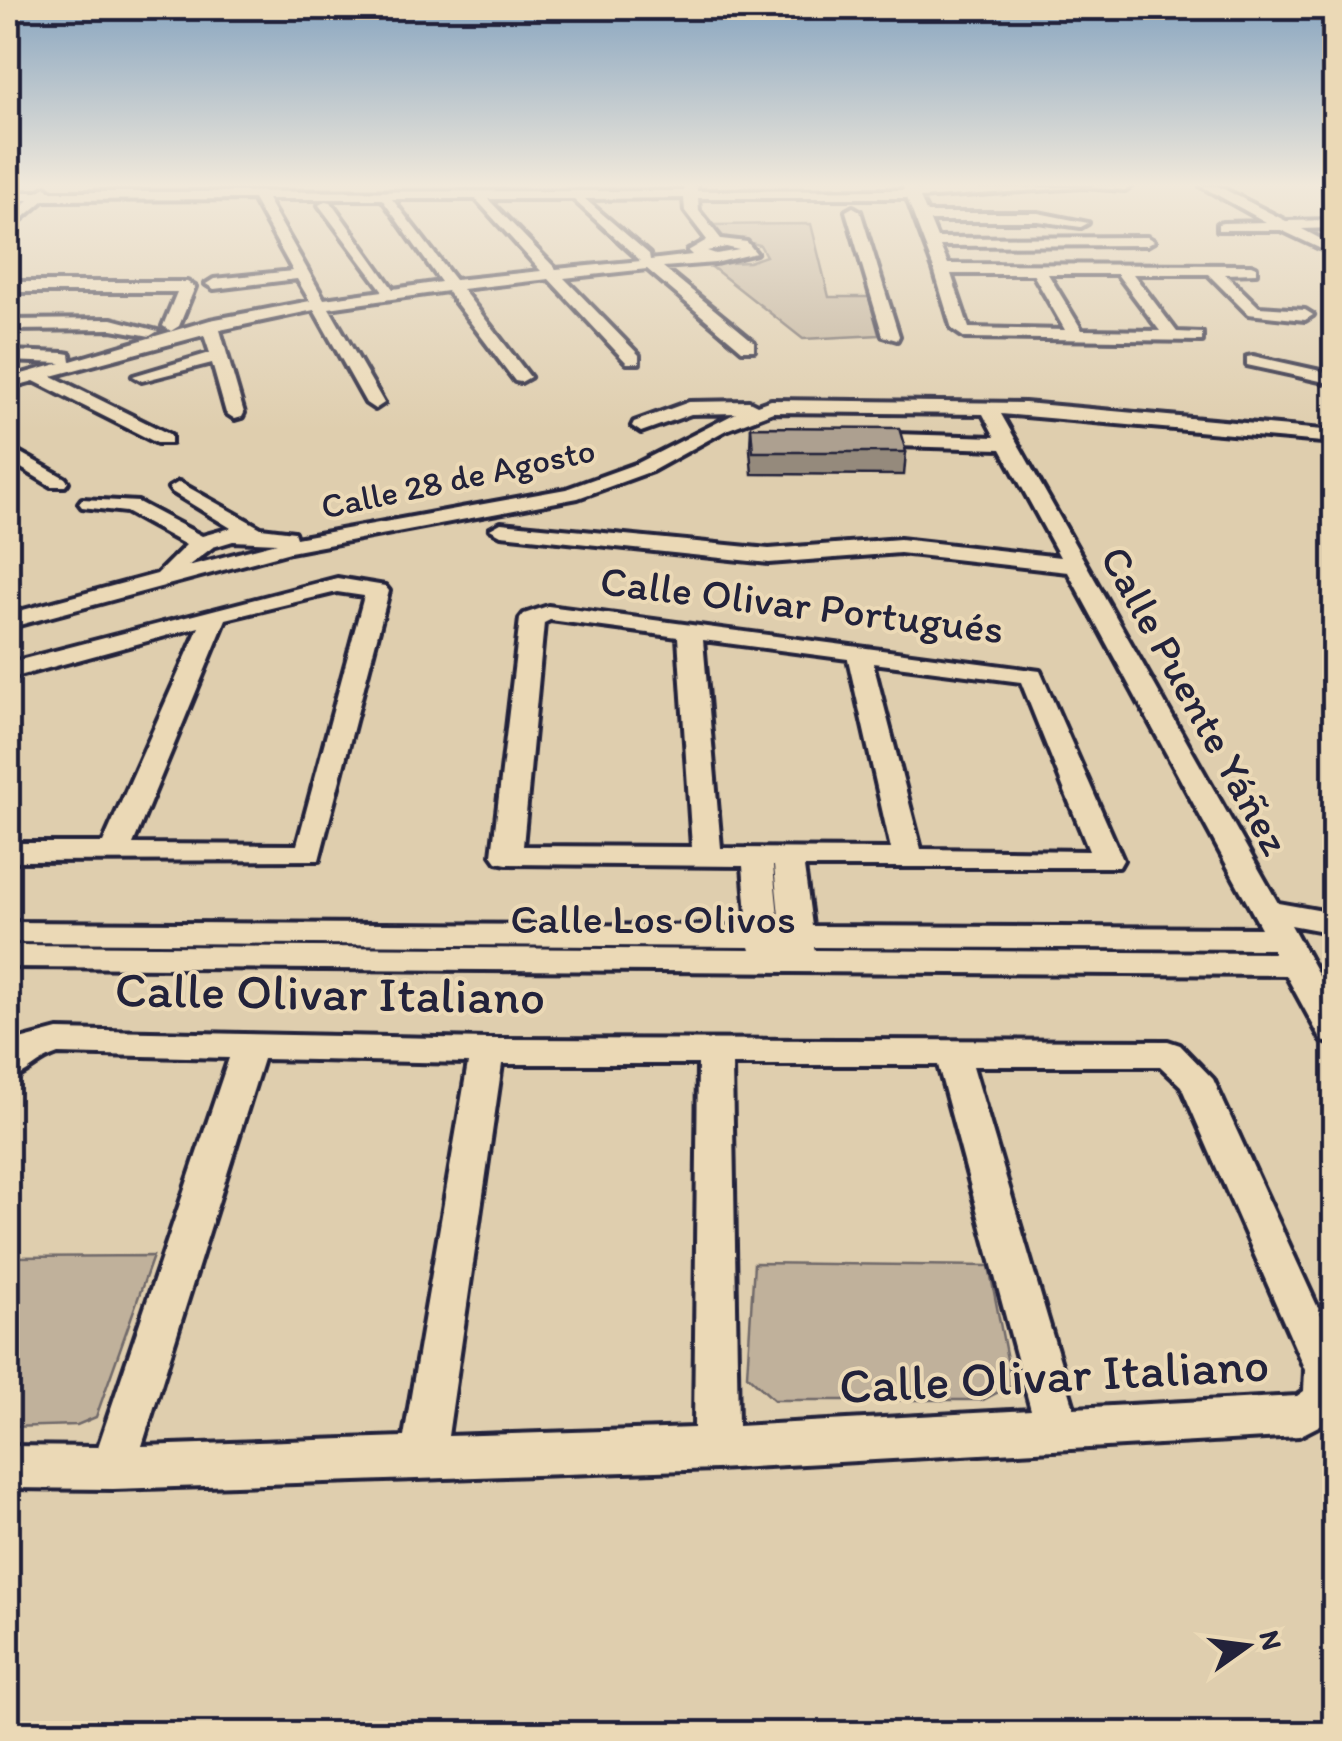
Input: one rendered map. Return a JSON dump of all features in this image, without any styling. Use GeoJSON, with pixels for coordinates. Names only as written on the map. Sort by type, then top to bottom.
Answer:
{"type":"FeatureCollection","features":[{"type":"Feature","properties":{"kind":"street"},"geometry":{"type":"LineString","coordinates":[[301,267],[375,403]]}},
{"type":"Feature","properties":{"kind":"street"},"geometry":{"type":"LineString","coordinates":[[372,267],[387,287]]}},
{"type":"Feature","properties":{"kind":"street"},"geometry":{"type":"LineString","coordinates":[[439,267],[522,377]]}},
{"type":"Feature","properties":{"kind":"street"},"geometry":{"type":"LineString","coordinates":[[546,267],[633,359]]}},
{"type":"Feature","properties":{"kind":"street"},"geometry":{"type":"LineString","coordinates":[[8,371],[319,299],[592,267]]}},
{"type":"Feature","properties":{"kind":"street"},"geometry":{"type":"LineString","coordinates":[[654,267],[748,346]]}},
{"type":"Feature","properties":{"kind":"street"},"geometry":{"type":"LineString","coordinates":[[869,267],[891,336]]}},
{"type":"Feature","properties":{"kind":"street"},"geometry":{"type":"LineString","coordinates":[[1196,337],[968,334],[960,329],[942,268],[1251,270]]}},
{"type":"Feature","properties":{"kind":"street"},"geometry":{"type":"LineString","coordinates":[[1038,269],[1076,336]]}},
{"type":"Feature","properties":{"kind":"street"},"geometry":{"type":"LineString","coordinates":[[1122,270],[1172,336]]}},
{"type":"Feature","properties":{"kind":"street"},"geometry":{"type":"LineString","coordinates":[[1212,270],[1254,311],[1304,315]]}},
{"type":"Feature","properties":{"kind":"street"},"geometry":{"type":"LineString","coordinates":[[214,284],[304,274]]}},
{"type":"Feature","properties":{"kind":"street"},"geometry":{"type":"LineString","coordinates":[[8,383],[171,326],[387,287],[451,283]]}},
{"type":"Feature","properties":{"kind":"street"},"geometry":{"type":"LineString","coordinates":[[8,287],[187,287],[171,326]]}},
{"type":"Feature","properties":{"kind":"street"},"geometry":{"type":"LineString","coordinates":[[8,325],[126,324],[150,331]]}},
{"type":"Feature","properties":{"kind":"street"},"geometry":{"type":"LineString","coordinates":[[210,325],[236,413]]}},
{"type":"Feature","properties":{"kind":"street"},"geometry":{"type":"LineString","coordinates":[[8,356],[68,360]]}},
{"type":"Feature","properties":{"kind":"street"},"geometry":{"type":"LineString","coordinates":[[142,376],[220,356]]}},
{"type":"Feature","properties":{"kind":"street"},"geometry":{"type":"LineString","coordinates":[[1253,361],[1334,378]]}},
{"type":"Feature","properties":{"kind":"street"},"geometry":{"type":"LineString","coordinates":[[35,375],[164,439]]}},
{"type":"Feature","properties":{"kind":"street"},"geometry":{"type":"LineString","coordinates":[[641,426],[688,408],[771,406]]}},
{"type":"Feature","properties":{"kind":"street","name":"Calle 28 de Agosto"},"geometry":{"type":"LineString","coordinates":[[8,621],[316,541],[363,536],[571,494],[645,467],[719,426],[771,406],[988,407],[1334,437]]}},
{"type":"Feature","properties":{"kind":"street","name":"Calle Puente Yáñez"},"geometry":{"type":"LineString","coordinates":[[988,407],[1334,1032]]}},
{"type":"Feature","properties":{"kind":"street"},"geometry":{"type":"LineString","coordinates":[[848,438],[1008,443]]}},
{"type":"Feature","properties":{"kind":"street"},"geometry":{"type":"LineString","coordinates":[[8,452],[58,482]]}},
{"type":"Feature","properties":{"kind":"street"},"geometry":{"type":"LineString","coordinates":[[179,488],[255,534]]}},
{"type":"Feature","properties":{"kind":"street"},"geometry":{"type":"LineString","coordinates":[[88,503],[132,506],[198,543]]}},
{"type":"Feature","properties":{"kind":"street"},"geometry":{"type":"LineString","coordinates":[[501,529],[769,556],[900,546],[1076,566]]}},
{"type":"Feature","properties":{"kind":"street"},"geometry":{"type":"LineString","coordinates":[[166,578],[198,543],[228,535],[316,541]]}},
{"type":"Feature","properties":{"kind":"street"},"geometry":{"type":"LineString","coordinates":[[8,694],[15,669],[327,585],[377,591],[309,854],[8,852]]}},
{"type":"Feature","properties":{"kind":"street","name":"Calle Olivar Portugués"},"geometry":{"type":"LineString","coordinates":[[548,613],[690,632],[1030,676],[1108,860],[507,856],[532,619],[548,613]]}},
{"type":"Feature","properties":{"kind":"street"},"geometry":{"type":"LineString","coordinates":[[114,853],[216,615]]}},
{"type":"Feature","properties":{"kind":"street"},"geometry":{"type":"LineString","coordinates":[[690,632],[707,856]]}},
{"type":"Feature","properties":{"kind":"street"},"geometry":{"type":"LineString","coordinates":[[859,655],[908,858]]}},
{"type":"Feature","properties":{"kind":"street"},"geometry":{"type":"LineString","coordinates":[[765,948],[772,857]]}},
{"type":"Feature","properties":{"kind":"street"},"geometry":{"type":"LineString","coordinates":[[772,857],[799,949]]}},
{"type":"Feature","properties":{"kind":"street","name":"Calle Los Olivos"},"geometry":{"type":"LineString","coordinates":[[8,932],[799,949],[1283,938],[1334,923]]}},
{"type":"Feature","properties":{"kind":"street","name":"Calle Los Olivos"},"geometry":{"type":"LineString","coordinates":[[8,956],[765,948]]}},
{"type":"Feature","properties":{"kind":"street","name":"Calle Olivar Italiano"},"geometry":{"type":"LineString","coordinates":[[8,1068],[28,1050],[58,1042],[486,1051],[1155,1051],[1179,1060],[1196,1079],[1326,1370],[1328,1384],[1322,1404],[1314,1412],[1300,1416],[716,1448],[113,1468],[8,1467]]}},
{"type":"Feature","properties":{"kind":"street"},"geometry":{"type":"LineString","coordinates":[[113,1468],[250,1046]]}},
{"type":"Feature","properties":{"kind":"street"},"geometry":{"type":"LineString","coordinates":[[423,1456],[486,1051]]}},
{"type":"Feature","properties":{"kind":"street"},"geometry":{"type":"LineString","coordinates":[[714,1051],[716,1448]]}},
{"type":"Feature","properties":{"kind":"street"},"geometry":{"type":"LineString","coordinates":[[952,1053],[1058,1429]]}},
{"type":"Feature","properties":{"kind":"shaded area"},"geometry":{"type":"Polygon","coordinates":[[[712,267],[822,267],[829,297],[869,297],[879,335],[803,339],[712,267]]]}},
{"type":"Feature","properties":{"kind":"shaded area"},"geometry":{"type":"Polygon","coordinates":[[[153,1256],[96,1417],[77,1425],[8,1427],[8,1257],[153,1256]]]}},
{"type":"Feature","properties":{"kind":"shaded area"},"geometry":{"type":"Polygon","coordinates":[[[754,1263],[989,1266],[1012,1385],[983,1400],[774,1400],[747,1375],[754,1263]]]}},
{"type":"Feature","properties":{"kind":"building"},"geometry":{"type":"Polygon","coordinates":[[[751,427],[899,428],[906,452],[753,452],[751,427]]]}}]}
